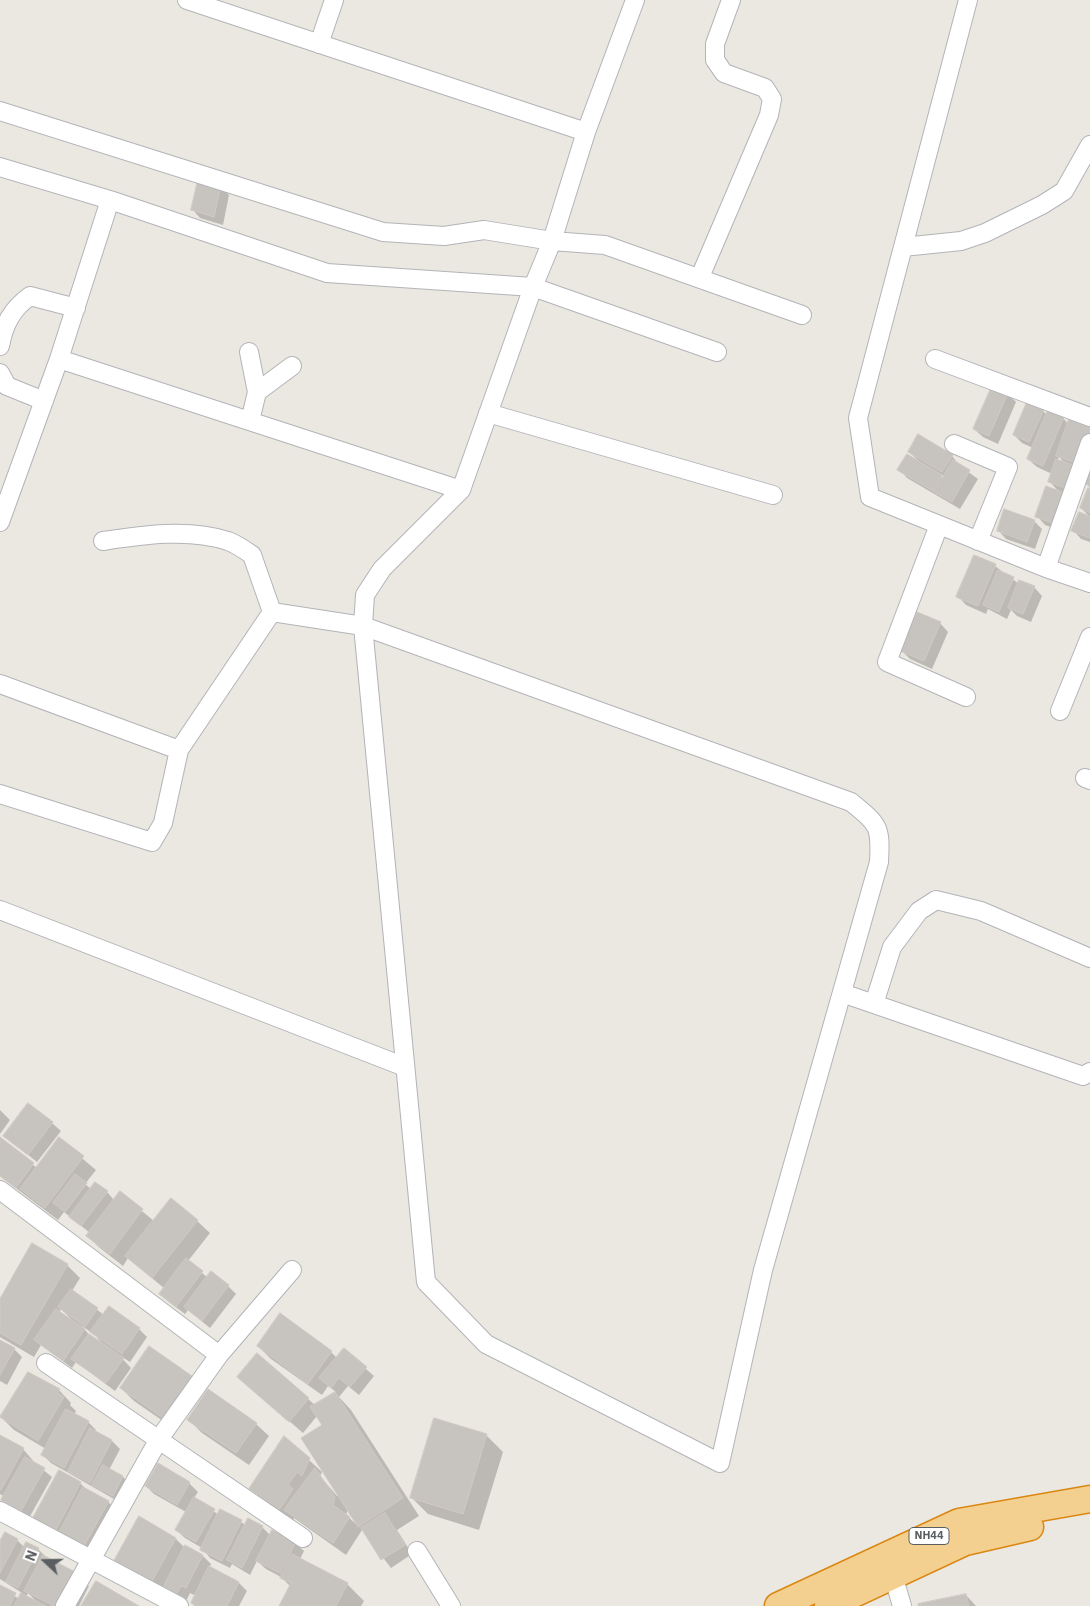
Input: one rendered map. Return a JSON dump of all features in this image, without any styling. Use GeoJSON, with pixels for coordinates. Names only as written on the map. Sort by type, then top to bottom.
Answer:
{"type":"FeatureCollection","features":[{"type":"Feature","properties":{"kind":"highway","name":"NH44"},"geometry":{"type":"LineString","coordinates":[[778,1606],[959,1522],[1090,1499]]}},
{"type":"Feature","properties":{"kind":"highway","name":"NH44"},"geometry":{"type":"LineString","coordinates":[[828,1606],[965,1542],[1014,1529],[1090,1517]]}},
{"type":"Feature","properties":{"kind":"street"},"geometry":{"type":"LineString","coordinates":[[187,0],[586,132]]}},
{"type":"Feature","properties":{"kind":"street"},"geometry":{"type":"LineString","coordinates":[[319,44],[334,0]]}},
{"type":"Feature","properties":{"kind":"street"},"geometry":{"type":"LineString","coordinates":[[272,612],[363,626],[851,802],[875,822],[880,839],[879,862],[763,1270],[720,1463],[486,1344],[426,1282],[363,626],[365,595],[382,569],[461,490],[533,287],[552,242],[586,132],[635,0]]}},
{"type":"Feature","properties":{"kind":"street"},"geometry":{"type":"LineString","coordinates":[[700,277],[722,231],[769,115],[772,99],[765,88],[724,73],[715,60],[715,44],[731,0]]}},
{"type":"Feature","properties":{"kind":"street"},"geometry":{"type":"LineString","coordinates":[[968,0],[858,418],[870,498],[1046,568],[1090,583]]}},
{"type":"Feature","properties":{"kind":"street"},"geometry":{"type":"LineString","coordinates":[[0,111],[383,232],[444,236],[484,230],[552,242],[605,245],[700,277],[802,315]]}},
{"type":"Feature","properties":{"kind":"street"},"geometry":{"type":"LineString","coordinates":[[903,248],[961,241],[984,233],[1042,205],[1064,191],[1090,145]]}},
{"type":"Feature","properties":{"kind":"street"},"geometry":{"type":"LineString","coordinates":[[0,167],[110,200],[327,273],[533,287],[717,352]]}},
{"type":"Feature","properties":{"kind":"street"},"geometry":{"type":"LineString","coordinates":[[0,522],[4,494],[44,401],[110,200]]}},
{"type":"Feature","properties":{"kind":"street"},"geometry":{"type":"LineString","coordinates":[[0,346],[2,332],[15,307],[30,296],[76,308]]}},
{"type":"Feature","properties":{"kind":"street"},"geometry":{"type":"LineString","coordinates":[[249,352],[257,392],[250,421]]}},
{"type":"Feature","properties":{"kind":"street"},"geometry":{"type":"LineString","coordinates":[[59,359],[461,490]]}},
{"type":"Feature","properties":{"kind":"street"},"geometry":{"type":"LineString","coordinates":[[935,359],[1090,417]]}},
{"type":"Feature","properties":{"kind":"street"},"geometry":{"type":"LineString","coordinates":[[257,392],[292,366]]}},
{"type":"Feature","properties":{"kind":"street"},"geometry":{"type":"LineString","coordinates":[[0,373],[7,386],[44,401]]}},
{"type":"Feature","properties":{"kind":"street"},"geometry":{"type":"LineString","coordinates":[[488,413],[773,495]]}},
{"type":"Feature","properties":{"kind":"street"},"geometry":{"type":"LineString","coordinates":[[1046,568],[1090,443]]}},
{"type":"Feature","properties":{"kind":"street"},"geometry":{"type":"LineString","coordinates":[[954,444],[1008,467],[978,541]]}},
{"type":"Feature","properties":{"kind":"street"},"geometry":{"type":"LineString","coordinates":[[939,525],[887,662],[966,697]]}},
{"type":"Feature","properties":{"kind":"street"},"geometry":{"type":"LineString","coordinates":[[103,541],[136,536],[188,535],[229,541],[252,554],[272,612]]}},
{"type":"Feature","properties":{"kind":"street"},"geometry":{"type":"LineString","coordinates":[[0,794],[152,842],[163,823],[179,750],[272,612]]}},
{"type":"Feature","properties":{"kind":"street"},"geometry":{"type":"LineString","coordinates":[[1060,711],[1090,637]]}},
{"type":"Feature","properties":{"kind":"street"},"geometry":{"type":"LineString","coordinates":[[0,684],[179,750]]}},
{"type":"Feature","properties":{"kind":"street"},"geometry":{"type":"LineString","coordinates":[[874,1004],[892,947],[919,911],[936,900],[981,911],[1090,958]]}},
{"type":"Feature","properties":{"kind":"street"},"geometry":{"type":"LineString","coordinates":[[0,910],[405,1067]]}},
{"type":"Feature","properties":{"kind":"street"},"geometry":{"type":"LineString","coordinates":[[842,993],[1083,1076],[1090,1072]]}},
{"type":"Feature","properties":{"kind":"street"},"geometry":{"type":"LineString","coordinates":[[0,1190],[219,1355]]}},
{"type":"Feature","properties":{"kind":"street"},"geometry":{"type":"LineString","coordinates":[[65,1606],[159,1439],[219,1355],[292,1270]]}},
{"type":"Feature","properties":{"kind":"street"},"geometry":{"type":"LineString","coordinates":[[46,1363],[304,1538]]}},
{"type":"Feature","properties":{"kind":"street"},"geometry":{"type":"LineString","coordinates":[[0,1511],[179,1606]]}},
{"type":"Feature","properties":{"kind":"street"},"geometry":{"type":"LineString","coordinates":[[417,1551],[451,1606]]}},
{"type":"Feature","properties":{"kind":"street"},"geometry":{"type":"LineString","coordinates":[[893,1575],[902,1606]]}},
{"type":"Feature","properties":{"kind":"building"},"geometry":{"type":"Polygon","coordinates":[[[198,180],[221,185],[214,217],[191,210],[198,180]]]}},
{"type":"Feature","properties":{"kind":"building"},"geometry":{"type":"Polygon","coordinates":[[[992,386],[1008,393],[989,436],[973,429],[992,386]]]}},
{"type":"Feature","properties":{"kind":"building"},"geometry":{"type":"Polygon","coordinates":[[[1027,402],[1044,410],[1029,442],[1013,435],[1027,402]]]}},
{"type":"Feature","properties":{"kind":"building"},"geometry":{"type":"Polygon","coordinates":[[[1048,410],[1064,417],[1043,466],[1027,459],[1048,410]]]}},
{"type":"Feature","properties":{"kind":"building"},"geometry":{"type":"Polygon","coordinates":[[[1070,416],[1090,423],[1090,433],[1079,464],[1056,456],[1070,416]]]}},
{"type":"Feature","properties":{"kind":"building"},"geometry":{"type":"Polygon","coordinates":[[[918,434],[953,455],[942,472],[908,452],[918,434]]]}},
{"type":"Feature","properties":{"kind":"building"},"geometry":{"type":"Polygon","coordinates":[[[907,454],[942,475],[933,491],[897,470],[907,454]]]}},
{"type":"Feature","properties":{"kind":"building"},"geometry":{"type":"Polygon","coordinates":[[[1056,459],[1079,467],[1071,490],[1048,482],[1056,459]]]}},
{"type":"Feature","properties":{"kind":"building"},"geometry":{"type":"Polygon","coordinates":[[[953,460],[970,470],[952,502],[934,492],[953,460]]]}},
{"type":"Feature","properties":{"kind":"building"},"geometry":{"type":"Polygon","coordinates":[[[1090,468],[1090,486],[1084,483],[1090,468]]]}},
{"type":"Feature","properties":{"kind":"building"},"geometry":{"type":"Polygon","coordinates":[[[1046,486],[1070,495],[1059,525],[1035,517],[1046,486]]]}},
{"type":"Feature","properties":{"kind":"building"},"geometry":{"type":"Polygon","coordinates":[[[1088,488],[1090,489],[1090,513],[1080,508],[1088,488]]]}},
{"type":"Feature","properties":{"kind":"building"},"geometry":{"type":"Polygon","coordinates":[[[1004,509],[1035,520],[1027,542],[997,531],[1004,509]]]}},
{"type":"Feature","properties":{"kind":"building"},"geometry":{"type":"Polygon","coordinates":[[[1079,512],[1090,516],[1090,538],[1071,531],[1079,512]]]}},
{"type":"Feature","properties":{"kind":"building"},"geometry":{"type":"Polygon","coordinates":[[[974,555],[996,564],[978,606],[956,597],[974,555]]]}},
{"type":"Feature","properties":{"kind":"building"},"geometry":{"type":"Polygon","coordinates":[[[998,570],[1014,577],[999,612],[983,605],[998,570]]]}},
{"type":"Feature","properties":{"kind":"building"},"geometry":{"type":"Polygon","coordinates":[[[1019,580],[1035,586],[1023,614],[1008,608],[1019,580]]]}},
{"type":"Feature","properties":{"kind":"building"},"geometry":{"type":"Polygon","coordinates":[[[917,612],[941,622],[924,661],[900,651],[917,612]]]}},
{"type":"Feature","properties":{"kind":"building"},"geometry":{"type":"Polygon","coordinates":[[[28,1103],[53,1122],[28,1155],[3,1136],[28,1103]]]}},
{"type":"Feature","properties":{"kind":"building"},"geometry":{"type":"Polygon","coordinates":[[[0,1137],[34,1163],[16,1188],[0,1176],[0,1137]]]}},
{"type":"Feature","properties":{"kind":"building"},"geometry":{"type":"Polygon","coordinates":[[[59,1137],[84,1156],[45,1208],[20,1189],[59,1137]]]}},
{"type":"Feature","properties":{"kind":"building"},"geometry":{"type":"Polygon","coordinates":[[[75,1174],[87,1183],[65,1212],[53,1203],[75,1174]]]}},
{"type":"Feature","properties":{"kind":"building"},"geometry":{"type":"Polygon","coordinates":[[[95,1182],[108,1191],[81,1226],[69,1217],[95,1182]]]}},
{"type":"Feature","properties":{"kind":"building"},"geometry":{"type":"Polygon","coordinates":[[[120,1191],[143,1209],[110,1254],[86,1236],[120,1191]]]}},
{"type":"Feature","properties":{"kind":"building"},"geometry":{"type":"Polygon","coordinates":[[[171,1198],[198,1220],[152,1278],[125,1256],[171,1198]]]}},
{"type":"Feature","properties":{"kind":"building"},"geometry":{"type":"Polygon","coordinates":[[[32,1243],[68,1264],[21,1345],[0,1333],[0,1299],[32,1243]]]}},
{"type":"Feature","properties":{"kind":"building"},"geometry":{"type":"Polygon","coordinates":[[[186,1258],[203,1271],[176,1307],[159,1294],[186,1258]]]}},
{"type":"Feature","properties":{"kind":"building"},"geometry":{"type":"Polygon","coordinates":[[[211,1271],[229,1285],[202,1321],[184,1307],[211,1271]]]}},
{"type":"Feature","properties":{"kind":"building"},"geometry":{"type":"Polygon","coordinates":[[[71,1289],[98,1308],[85,1327],[58,1307],[71,1289]]]}},
{"type":"Feature","properties":{"kind":"building"},"geometry":{"type":"Polygon","coordinates":[[[109,1306],[140,1328],[122,1354],[90,1332],[109,1306]]]}},
{"type":"Feature","properties":{"kind":"building"},"geometry":{"type":"Polygon","coordinates":[[[56,1309],[85,1329],[63,1361],[34,1340],[56,1309]]]}},
{"type":"Feature","properties":{"kind":"building"},"geometry":{"type":"Polygon","coordinates":[[[280,1313],[332,1351],[308,1384],[257,1346],[280,1313]]]}},
{"type":"Feature","properties":{"kind":"building"},"geometry":{"type":"Polygon","coordinates":[[[89,1334],[124,1358],[106,1383],[71,1359],[89,1334]]]}},
{"type":"Feature","properties":{"kind":"building"},"geometry":{"type":"Polygon","coordinates":[[[0,1340],[15,1348],[0,1375],[0,1340]]]}},
{"type":"Feature","properties":{"kind":"building"},"geometry":{"type":"Polygon","coordinates":[[[149,1346],[192,1376],[163,1418],[120,1388],[149,1346]]]}},
{"type":"Feature","properties":{"kind":"building"},"geometry":{"type":"Polygon","coordinates":[[[344,1348],[367,1367],[350,1387],[339,1378],[331,1388],[319,1378],[344,1348]]]}},
{"type":"Feature","properties":{"kind":"building"},"geometry":{"type":"Polygon","coordinates":[[[257,1353],[309,1398],[289,1422],[237,1377],[257,1353]]]}},
{"type":"Feature","properties":{"kind":"building"},"geometry":{"type":"Polygon","coordinates":[[[28,1372],[60,1389],[57,1393],[64,1397],[38,1441],[0,1417],[28,1372]]]}},
{"type":"Feature","properties":{"kind":"building"},"geometry":{"type":"Polygon","coordinates":[[[208,1389],[257,1423],[236,1453],[187,1420],[208,1389]]]}},
{"type":"Feature","properties":{"kind":"building"},"geometry":{"type":"Polygon","coordinates":[[[335,1392],[403,1498],[358,1527],[301,1438],[322,1425],[310,1407],[335,1392]]]}},
{"type":"Feature","properties":{"kind":"building"},"geometry":{"type":"Polygon","coordinates":[[[66,1409],[89,1421],[64,1468],[41,1455],[66,1409]]]}},
{"type":"Feature","properties":{"kind":"building"},"geometry":{"type":"Polygon","coordinates":[[[434,1418],[487,1434],[463,1514],[410,1498],[434,1418]]]}},
{"type":"Feature","properties":{"kind":"building"},"geometry":{"type":"Polygon","coordinates":[[[90,1428],[112,1440],[90,1483],[68,1472],[90,1428]]]}},
{"type":"Feature","properties":{"kind":"building"},"geometry":{"type":"Polygon","coordinates":[[[0,1435],[24,1448],[1,1490],[0,1490],[0,1435]]]}},
{"type":"Feature","properties":{"kind":"building"},"geometry":{"type":"Polygon","coordinates":[[[284,1436],[310,1458],[302,1476],[297,1472],[288,1485],[293,1489],[280,1509],[249,1489],[284,1436]]]}},
{"type":"Feature","properties":{"kind":"building"},"geometry":{"type":"Polygon","coordinates":[[[25,1457],[45,1468],[21,1511],[1,1500],[25,1457]]]}},
{"type":"Feature","properties":{"kind":"building"},"geometry":{"type":"Polygon","coordinates":[[[158,1463],[190,1482],[177,1505],[145,1486],[158,1463]]]}},
{"type":"Feature","properties":{"kind":"building"},"geometry":{"type":"Polygon","coordinates":[[[103,1465],[123,1476],[113,1496],[92,1485],[103,1465]]]}},
{"type":"Feature","properties":{"kind":"building"},"geometry":{"type":"Polygon","coordinates":[[[315,1468],[335,1497],[333,1505],[350,1517],[333,1543],[284,1510],[315,1468]]]}},
{"type":"Feature","properties":{"kind":"building"},"geometry":{"type":"Polygon","coordinates":[[[59,1470],[81,1482],[56,1530],[33,1518],[59,1470]]]}},
{"type":"Feature","properties":{"kind":"building"},"geometry":{"type":"Polygon","coordinates":[[[83,1487],[109,1501],[84,1546],[59,1533],[83,1487]]]}},
{"type":"Feature","properties":{"kind":"building"},"geometry":{"type":"Polygon","coordinates":[[[194,1497],[215,1509],[196,1542],[175,1530],[194,1497]]]}},
{"type":"Feature","properties":{"kind":"building"},"geometry":{"type":"Polygon","coordinates":[[[220,1509],[242,1520],[222,1561],[200,1550],[220,1509]]]}},
{"type":"Feature","properties":{"kind":"building"},"geometry":{"type":"Polygon","coordinates":[[[385,1513],[405,1545],[381,1560],[361,1528],[385,1513]]]}},
{"type":"Feature","properties":{"kind":"building"},"geometry":{"type":"Polygon","coordinates":[[[139,1516],[176,1538],[151,1583],[114,1561],[139,1516]]]}},
{"type":"Feature","properties":{"kind":"building"},"geometry":{"type":"Polygon","coordinates":[[[248,1518],[263,1526],[242,1568],[227,1560],[248,1518]]]}},
{"type":"Feature","properties":{"kind":"building"},"geometry":{"type":"Polygon","coordinates":[[[272,1530],[296,1542],[280,1573],[256,1561],[272,1530]]]}},
{"type":"Feature","properties":{"kind":"building"},"geometry":{"type":"Polygon","coordinates":[[[5,1532],[18,1539],[0,1573],[0,1541],[5,1532]]]}},
{"type":"Feature","properties":{"kind":"building"},"geometry":{"type":"Polygon","coordinates":[[[26,1542],[39,1548],[18,1588],[6,1582],[26,1542]]]}},
{"type":"Feature","properties":{"kind":"building"},"geometry":{"type":"Polygon","coordinates":[[[185,1545],[203,1555],[186,1588],[181,1586],[175,1597],[162,1590],[185,1545]]]}},
{"type":"Feature","properties":{"kind":"building"},"geometry":{"type":"Polygon","coordinates":[[[292,1554],[348,1583],[336,1606],[279,1606],[291,1583],[280,1578],[292,1554]]]}},
{"type":"Feature","properties":{"kind":"building"},"geometry":{"type":"Polygon","coordinates":[[[43,1555],[77,1573],[60,1606],[54,1606],[24,1591],[43,1555]]]}},
{"type":"Feature","properties":{"kind":"building"},"geometry":{"type":"Polygon","coordinates":[[[209,1566],[239,1582],[227,1606],[196,1606],[191,1603],[209,1566]]]}},
{"type":"Feature","properties":{"kind":"building"},"geometry":{"type":"Polygon","coordinates":[[[96,1581],[139,1606],[81,1606],[96,1581]]]}},
{"type":"Feature","properties":{"kind":"building"},"geometry":{"type":"Polygon","coordinates":[[[0,1585],[16,1593],[10,1606],[0,1606],[0,1585]]]}},
{"type":"Feature","properties":{"kind":"building"},"geometry":{"type":"Polygon","coordinates":[[[21,1593],[46,1606],[14,1606],[21,1593]]]}},
{"type":"Feature","properties":{"kind":"building"},"geometry":{"type":"Polygon","coordinates":[[[966,1594],[969,1606],[918,1606],[918,1604],[966,1594]]]}}]}
